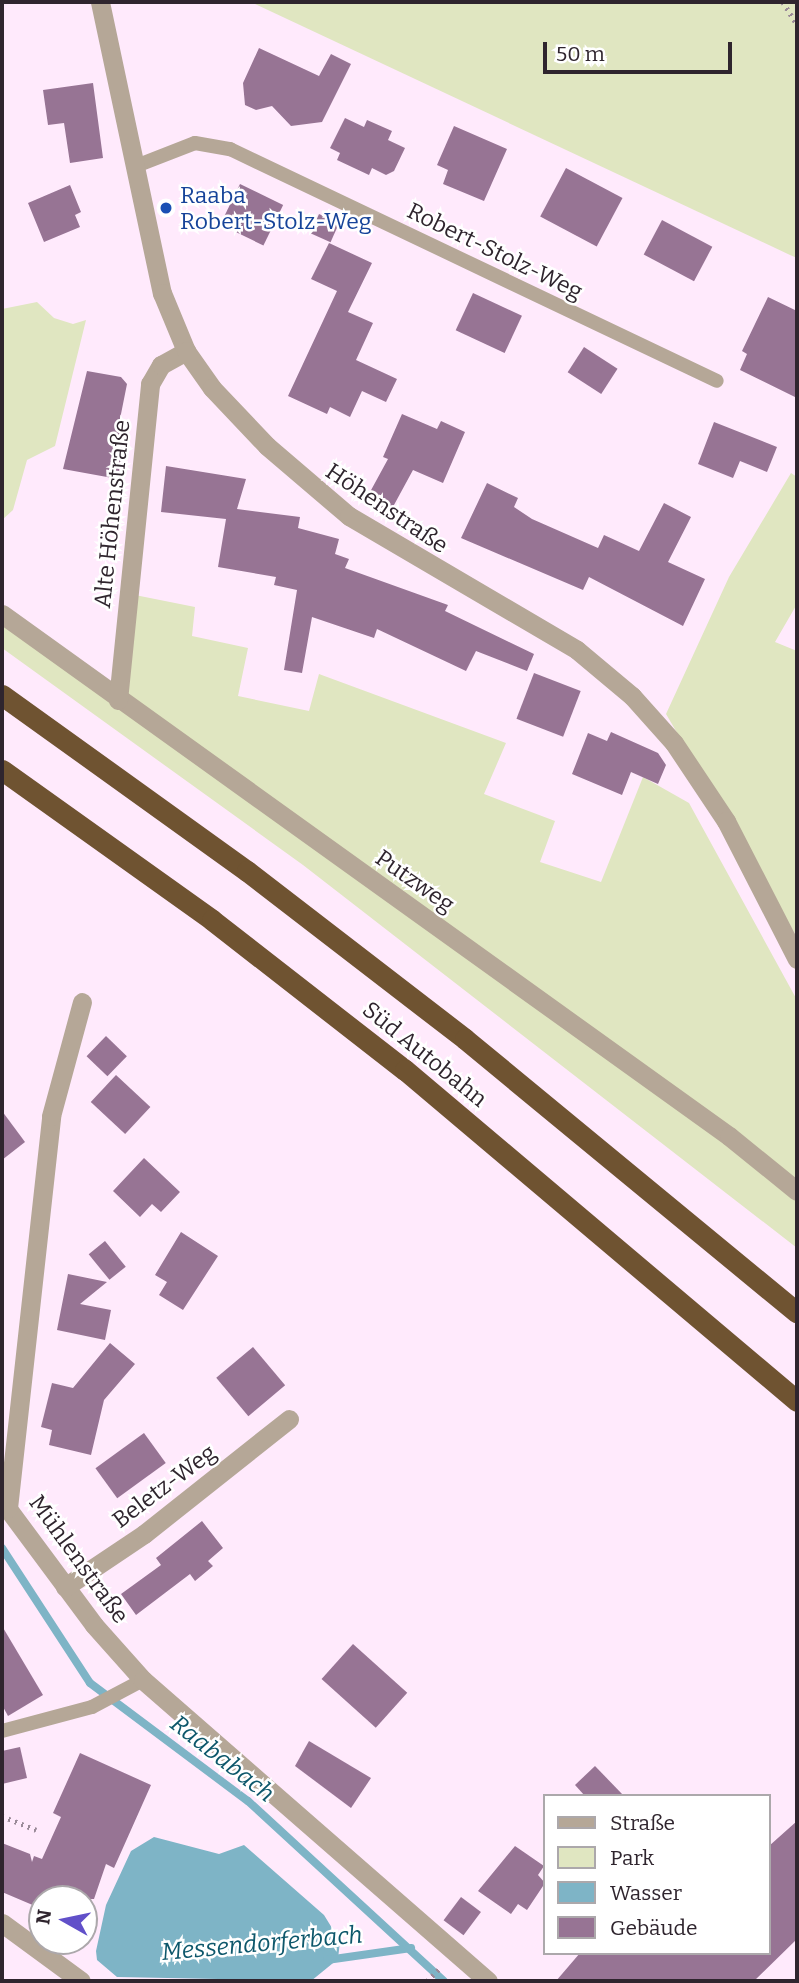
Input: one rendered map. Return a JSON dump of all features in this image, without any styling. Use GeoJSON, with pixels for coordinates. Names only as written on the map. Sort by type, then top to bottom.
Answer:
{"type":"FeatureCollection","features":[{"type":"Feature","properties":{"kind":"highway","name":"Süd Autobahn"},"geometry":{"type":"LineString","coordinates":[[2,695],[247,872],[465,1039],[797,1313]]}},
{"type":"Feature","properties":{"kind":"highway","name":"Süd Autobahn"},"geometry":{"type":"LineString","coordinates":[[2,770],[212,920],[405,1070],[797,1401]]}},
{"type":"Feature","properties":{"kind":"street","name":"Höhenstraße"},"geometry":{"type":"LineString","coordinates":[[100,2],[162,293],[186,351],[237,416],[323,496],[388,542],[577,650],[632,696],[674,743],[726,821],[797,959]]}},
{"type":"Feature","properties":{"kind":"street","name":"Alte Höhenstraße"},"geometry":{"type":"LineString","coordinates":[[118,700],[148,397],[161,365],[186,351]]}},
{"type":"Feature","properties":{"kind":"street","name":"Putzweg"},"geometry":{"type":"LineString","coordinates":[[2,614],[118,700],[718,1128],[797,1191]]}},
{"type":"Feature","properties":{"kind":"street","name":"Mühlenstraße"},"geometry":{"type":"LineString","coordinates":[[82,1002],[51,1116],[5,1505],[65,1587],[144,1680],[488,1981]]}},
{"type":"Feature","properties":{"kind":"street","name":"Beletz-Weg"},"geometry":{"type":"LineString","coordinates":[[65,1587],[144,1534],[289,1419]]}},
{"type":"Feature","properties":{"kind":"street"},"geometry":{"type":"LineString","coordinates":[[2,1923],[81,1981]]}},
{"type":"Feature","properties":{"kind":"lane","name":"Robert-Stolz-Weg"},"geometry":{"type":"LineString","coordinates":[[136,166],[195,142],[230,149],[717,381]]}},
{"type":"Feature","properties":{"kind":"lane"},"geometry":{"type":"LineString","coordinates":[[2,1731],[92,1707],[144,1680]]}},
{"type":"Feature","properties":{"kind":"path"},"geometry":{"type":"LineString","coordinates":[[783,2],[797,24]]}},
{"type":"Feature","properties":{"kind":"path"},"geometry":{"type":"LineString","coordinates":[[2,1816],[36,1830]]}},
{"type":"Feature","properties":{"kind":"path"},"geometry":{"type":"LineString","coordinates":[[427,1981],[447,1961]]}},
{"type":"Feature","properties":{"kind":"green space"},"geometry":{"type":"Polygon","coordinates":[[[251,2],[797,2],[797,258],[790,255],[251,2]]]}},
{"type":"Feature","properties":{"kind":"green space"},"geometry":{"type":"Polygon","coordinates":[[[37,302],[54,318],[73,324],[86,320],[55,446],[27,460],[13,510],[2,520],[2,309],[37,302]]]}},
{"type":"Feature","properties":{"kind":"green space"},"geometry":{"type":"Polygon","coordinates":[[[791,473],[797,477],[797,604],[775,642],[797,651],[797,937],[666,714],[729,577],[791,473]]]}},
{"type":"Feature","properties":{"kind":"green space"},"geometry":{"type":"Polygon","coordinates":[[[135,595],[195,607],[192,636],[248,648],[238,696],[309,711],[319,674],[506,743],[484,794],[555,821],[540,862],[601,882],[643,777],[689,803],[797,1000],[797,1182],[122,694],[135,595]]]}},
{"type":"Feature","properties":{"kind":"green space"},"geometry":{"type":"Polygon","coordinates":[[[2,621],[725,1141],[797,1201],[797,1248],[303,865],[2,648],[2,621]]]}},
{"type":"Feature","properties":{"kind":"water"},"geometry":{"type":"Polygon","coordinates":[[[154,1837],[219,1854],[244,1845],[324,1915],[340,1941],[338,1959],[311,1981],[117,1977],[97,1960],[96,1955],[106,1905],[131,1851],[154,1837]]]}},
{"type":"Feature","properties":{"kind":"building"},"geometry":{"type":"Polygon","coordinates":[[[259,48],[319,76],[331,54],[351,64],[322,122],[291,126],[272,106],[256,110],[245,105],[243,83],[259,48]]]}},
{"type":"Feature","properties":{"kind":"building"},"geometry":{"type":"Polygon","coordinates":[[[93,83],[103,158],[70,163],[64,123],[48,125],[43,90],[93,83]]]}},
{"type":"Feature","properties":{"kind":"building"},"geometry":{"type":"Polygon","coordinates":[[[345,118],[364,127],[367,120],[392,131],[388,140],[405,148],[394,171],[386,175],[372,168],[369,175],[337,160],[340,153],[330,148],[345,118]]]}},
{"type":"Feature","properties":{"kind":"building"},"geometry":{"type":"Polygon","coordinates":[[[454,126],[507,149],[484,201],[443,184],[448,170],[437,165],[454,126]]]}},
{"type":"Feature","properties":{"kind":"building"},"geometry":{"type":"Polygon","coordinates":[[[566,168],[623,198],[597,247],[540,217],[566,168]]]}},
{"type":"Feature","properties":{"kind":"building"},"geometry":{"type":"Polygon","coordinates":[[[240,184],[283,205],[263,245],[220,224],[240,184]]]}},
{"type":"Feature","properties":{"kind":"building"},"geometry":{"type":"Polygon","coordinates":[[[70,185],[81,212],[75,215],[80,227],[44,242],[28,203],[70,185]]]}},
{"type":"Feature","properties":{"kind":"building"},"geometry":{"type":"Polygon","coordinates":[[[319,214],[339,223],[331,242],[310,233],[319,214]]]}},
{"type":"Feature","properties":{"kind":"building"},"geometry":{"type":"Polygon","coordinates":[[[662,220],[712,247],[694,281],[644,254],[662,220]]]}},
{"type":"Feature","properties":{"kind":"building"},"geometry":{"type":"Polygon","coordinates":[[[329,243],[372,263],[348,312],[373,323],[356,360],[397,379],[386,402],[362,391],[350,417],[330,407],[327,414],[288,396],[337,291],[311,279],[329,243]]]}},
{"type":"Feature","properties":{"kind":"building"},"geometry":{"type":"Polygon","coordinates":[[[473,293],[522,316],[505,353],[456,330],[473,293]]]}},
{"type":"Feature","properties":{"kind":"building"},"geometry":{"type":"Polygon","coordinates":[[[768,297],[797,311],[797,398],[740,370],[747,354],[742,351],[768,297]]]}},
{"type":"Feature","properties":{"kind":"building"},"geometry":{"type":"Polygon","coordinates":[[[584,347],[618,369],[601,394],[568,372],[584,347]]]}},
{"type":"Feature","properties":{"kind":"building"},"geometry":{"type":"Polygon","coordinates":[[[87,371],[121,377],[127,384],[119,424],[127,426],[118,479],[63,469],[87,371]]]}},
{"type":"Feature","properties":{"kind":"building"},"geometry":{"type":"Polygon","coordinates":[[[402,414],[437,429],[441,421],[465,432],[443,483],[413,470],[388,516],[364,503],[388,459],[383,457],[402,414]]]}},
{"type":"Feature","properties":{"kind":"building"},"geometry":{"type":"Polygon","coordinates":[[[714,422],[777,447],[767,472],[740,461],[733,478],[698,464],[714,422]]]}},
{"type":"Feature","properties":{"kind":"building"},"geometry":{"type":"Polygon","coordinates":[[[166,466],[246,479],[237,509],[300,517],[298,528],[339,539],[335,554],[349,559],[345,568],[448,605],[445,611],[534,654],[527,671],[476,651],[466,671],[377,629],[374,638],[312,617],[302,673],[284,670],[297,590],[274,585],[276,577],[218,567],[226,519],[161,512],[166,466]]]}},
{"type":"Feature","properties":{"kind":"building"},"geometry":{"type":"Polygon","coordinates":[[[487,483],[518,498],[514,507],[532,519],[598,548],[604,535],[639,551],[664,503],[691,517],[668,562],[705,579],[683,626],[589,577],[583,590],[461,538],[487,483]]]}},
{"type":"Feature","properties":{"kind":"building"},"geometry":{"type":"Polygon","coordinates":[[[534,673],[581,691],[563,737],[516,719],[534,673]]]}},
{"type":"Feature","properties":{"kind":"building"},"geometry":{"type":"Polygon","coordinates":[[[611,732],[658,753],[666,765],[658,784],[631,772],[622,795],[572,774],[588,733],[607,741],[611,732]]]}},
{"type":"Feature","properties":{"kind":"building"},"geometry":{"type":"Polygon","coordinates":[[[106,1036],[127,1056],[107,1076],[87,1056],[106,1036]]]}},
{"type":"Feature","properties":{"kind":"building"},"geometry":{"type":"Polygon","coordinates":[[[116,1075],[150,1107],[125,1134],[91,1102],[116,1075]]]}},
{"type":"Feature","properties":{"kind":"building"},"geometry":{"type":"Polygon","coordinates":[[[2,1111],[25,1142],[2,1160],[2,1111]]]}},
{"type":"Feature","properties":{"kind":"building"},"geometry":{"type":"Polygon","coordinates":[[[144,1158],[180,1192],[161,1212],[152,1204],[140,1217],[113,1191],[144,1158]]]}},
{"type":"Feature","properties":{"kind":"building"},"geometry":{"type":"Polygon","coordinates":[[[181,1232],[218,1256],[183,1310],[159,1295],[167,1282],[155,1275],[181,1232]]]}},
{"type":"Feature","properties":{"kind":"building"},"geometry":{"type":"Polygon","coordinates":[[[105,1241],[126,1267],[109,1280],[89,1254],[105,1241]]]}},
{"type":"Feature","properties":{"kind":"building"},"geometry":{"type":"Polygon","coordinates":[[[68,1274],[107,1282],[80,1304],[111,1310],[105,1340],[57,1330],[68,1274]]]}},
{"type":"Feature","properties":{"kind":"building"},"geometry":{"type":"Polygon","coordinates":[[[110,1343],[135,1364],[104,1400],[91,1455],[49,1445],[52,1430],[41,1427],[52,1383],[73,1388],[110,1343]]]}},
{"type":"Feature","properties":{"kind":"building"},"geometry":{"type":"Polygon","coordinates":[[[253,1347],[285,1385],[248,1416],[216,1378],[253,1347]]]}},
{"type":"Feature","properties":{"kind":"building"},"geometry":{"type":"Polygon","coordinates":[[[144,1433],[166,1463],[117,1498],[95,1468],[144,1433]]]}},
{"type":"Feature","properties":{"kind":"building"},"geometry":{"type":"Polygon","coordinates":[[[202,1521],[223,1548],[208,1561],[213,1566],[195,1581],[190,1574],[136,1615],[121,1594],[161,1565],[156,1558],[202,1521]]]}},
{"type":"Feature","properties":{"kind":"building"},"geometry":{"type":"Polygon","coordinates":[[[2,1626],[43,1695],[8,1716],[2,1705],[2,1626]]]}},
{"type":"Feature","properties":{"kind":"building"},"geometry":{"type":"Polygon","coordinates":[[[353,1644],[407,1693],[376,1728],[322,1679],[353,1644]]]}},
{"type":"Feature","properties":{"kind":"building"},"geometry":{"type":"Polygon","coordinates":[[[309,1741],[371,1778],[351,1808],[295,1766],[309,1741]]]}},
{"type":"Feature","properties":{"kind":"building"},"geometry":{"type":"Polygon","coordinates":[[[20,1747],[27,1778],[2,1784],[2,1751],[20,1747]]]}},
{"type":"Feature","properties":{"kind":"building"},"geometry":{"type":"Polygon","coordinates":[[[80,1753],[151,1785],[114,1868],[106,1864],[98,1887],[98,1885],[28,1885],[28,1903],[2,1892],[2,1843],[30,1854],[32,1862],[34,1856],[42,1859],[61,1817],[53,1813],[80,1753]]]}},
{"type":"Feature","properties":{"kind":"building"},"geometry":{"type":"Polygon","coordinates":[[[595,1766],[622,1794],[583,1794],[575,1785],[595,1766]]]}},
{"type":"Feature","properties":{"kind":"building"},"geometry":{"type":"Polygon","coordinates":[[[797,1821],[797,1939],[754,1981],[556,1981],[578,1955],[771,1955],[771,1844],[797,1821]]]}},
{"type":"Feature","properties":{"kind":"building"},"geometry":{"type":"Polygon","coordinates":[[[515,1846],[544,1866],[538,1875],[544,1884],[527,1910],[518,1904],[511,1914],[478,1891],[515,1846]]]}},
{"type":"Feature","properties":{"kind":"building"},"geometry":{"type":"Polygon","coordinates":[[[461,1897],[481,1912],[464,1935],[444,1920],[461,1897]]]}},
{"type":"Feature","properties":{"kind":"waterway","name":"Raababach"},"geometry":{"type":"LineString","coordinates":[[2,1548],[90,1683],[248,1801],[444,1981]]}},
{"type":"Feature","properties":{"kind":"waterway","name":"Messendorferbach"},"geometry":{"type":"LineString","coordinates":[[327,1960],[411,1948]]}},
{"type":"Feature","properties":{"kind":"place","name":"Raaba Robert-Stolz-Weg"},"geometry":{"type":"Point","coordinates":[166,208]}}]}
